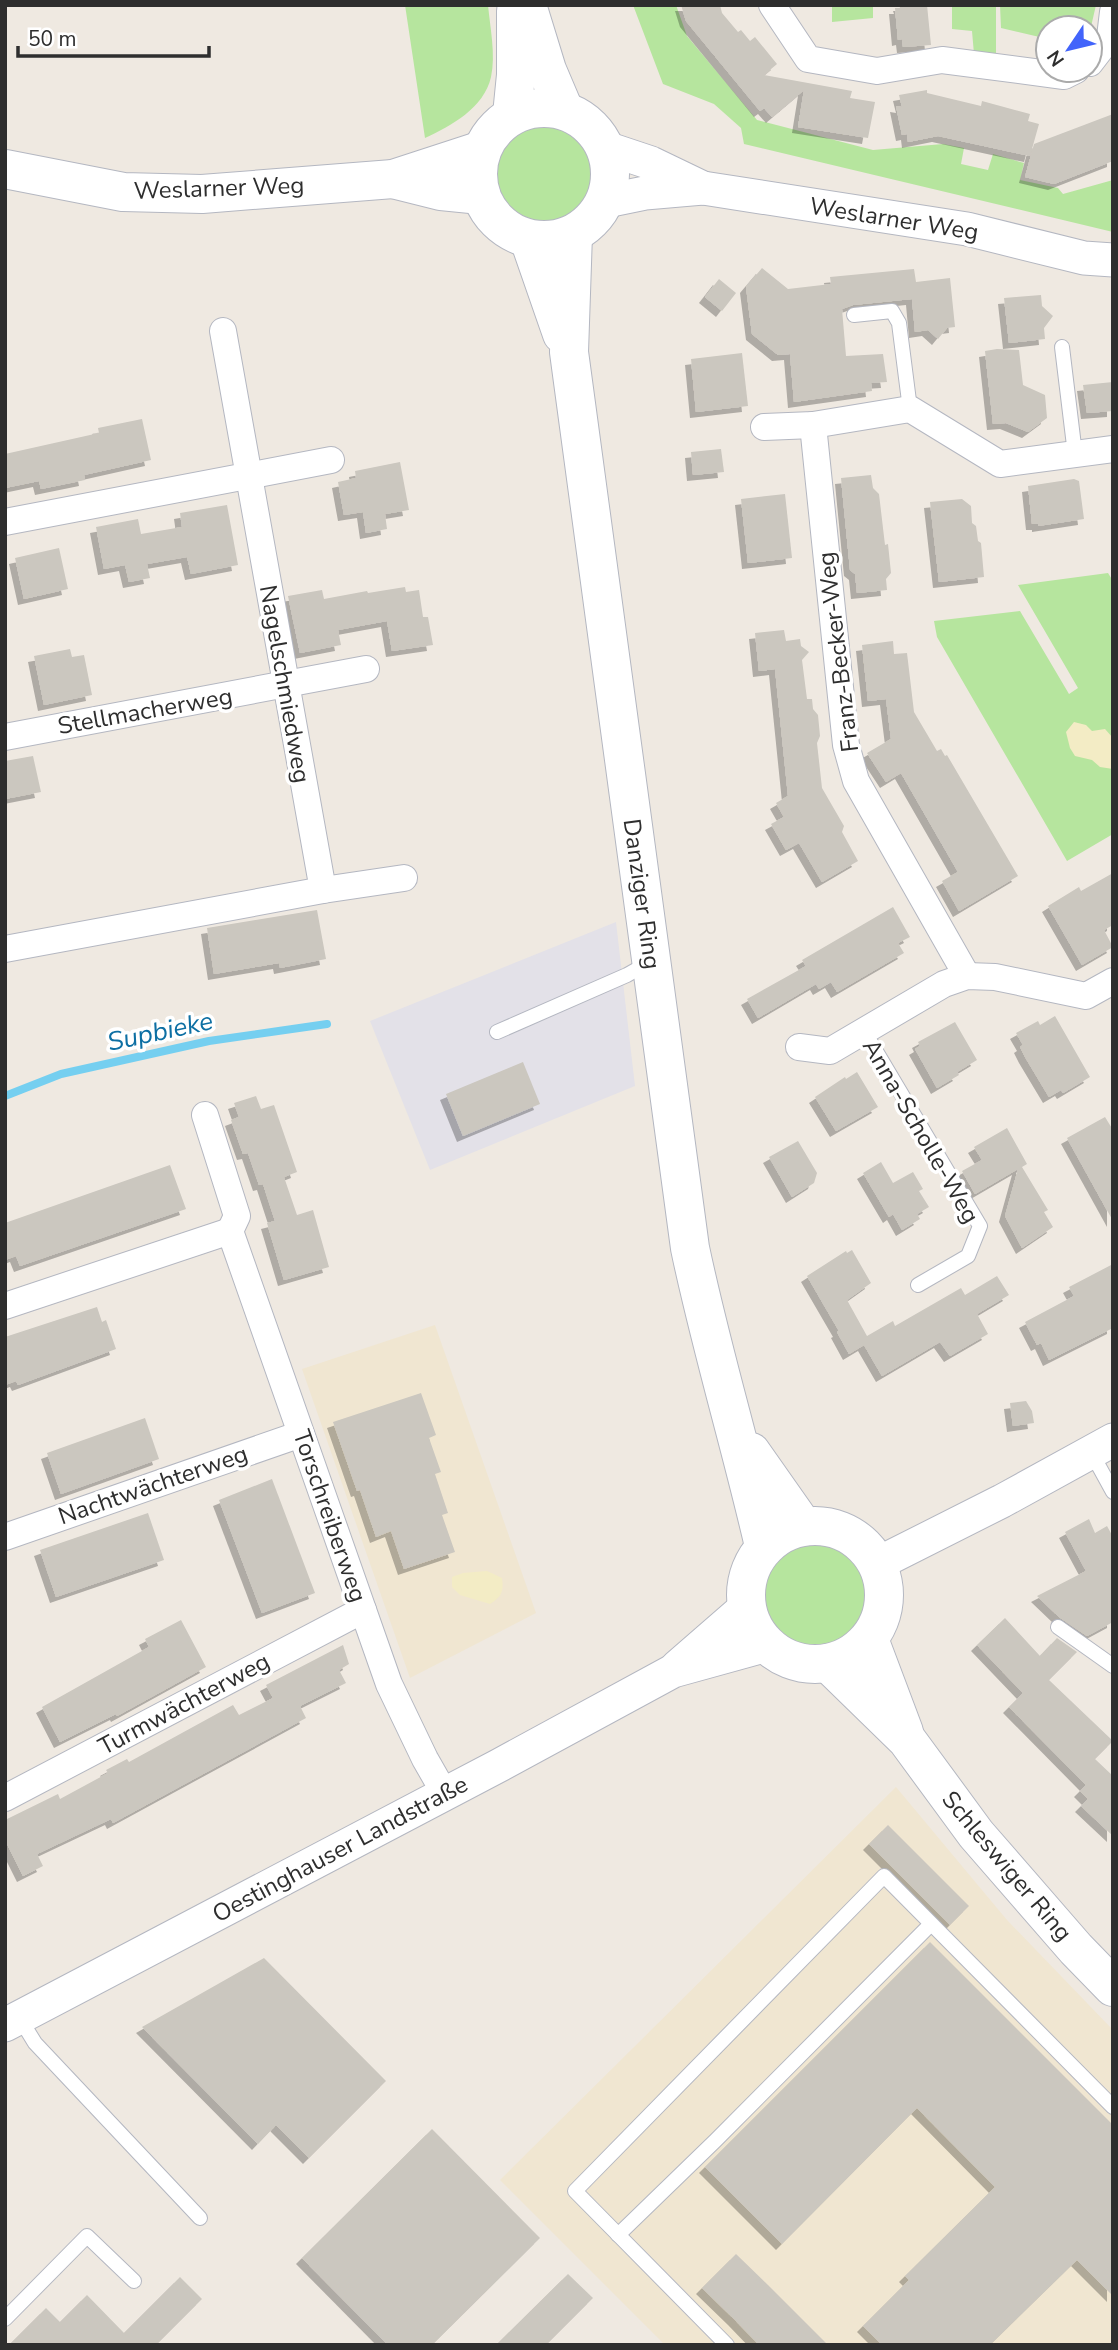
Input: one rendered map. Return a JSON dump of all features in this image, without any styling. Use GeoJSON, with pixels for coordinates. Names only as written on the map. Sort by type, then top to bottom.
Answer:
{"type":"FeatureCollection","features":[{"type":"Feature","properties":{"kind":"main road"},"geometry":{"type":"LineString","coordinates":[[512,115],[516,75],[516,5]]}},
{"type":"Feature","properties":{"kind":"main road"},"geometry":{"type":"LineString","coordinates":[[527,5],[547,70],[564,110]]}},
{"type":"Feature","properties":{"kind":"main road"},"geometry":{"type":"LineString","coordinates":[[535,107],[564,110],[589,124],[606,149],[611,178],[606,201],[593,220],[573,234],[550,241],[528,239],[508,230],[492,215],[481,195],[478,173],[482,150],[494,130],[512,115],[535,107]]}},
{"type":"Feature","properties":{"kind":"main road","name":"Weslarner Weg"},"geometry":{"type":"LineString","coordinates":[[5,169],[123,192],[202,194],[393,179],[438,162],[482,150]]}},
{"type":"Feature","properties":{"kind":"main road","name":"Weslarner Weg"},"geometry":{"type":"LineString","coordinates":[[393,179],[441,191],[481,195]]}},
{"type":"Feature","properties":{"kind":"main road","name":"Danziger Ring"},"geometry":{"type":"LineString","coordinates":[[573,234],[569,352],[690,1248],[707,1330],[736,1431],[764,1546]]}},
{"type":"Feature","properties":{"kind":"main road","name":"Danziger Ring"},"geometry":{"type":"LineString","coordinates":[[528,239],[569,352]]}},
{"type":"Feature","properties":{"kind":"main road","name":"Danziger Ring"},"geometry":{"type":"LineString","coordinates":[[736,1431],[803,1526]]}},
{"type":"Feature","properties":{"kind":"main road"},"geometry":{"type":"LineString","coordinates":[[803,1526],[825,1526],[846,1532],[864,1546],[877,1564],[884,1589],[881,1615],[869,1639],[849,1656],[828,1664],[806,1664],[785,1658],[766,1645],[753,1628],[746,1607],[746,1585],[752,1564],[764,1546],[782,1533],[803,1526]]}},
{"type":"Feature","properties":{"kind":"main road","name":"Schleswiger Ring"},"geometry":{"type":"LineString","coordinates":[[869,1639],[907,1740]]}},
{"type":"Feature","properties":{"kind":"main road","name":"Schleswiger Ring"},"geometry":{"type":"LineString","coordinates":[[828,1664],[907,1740],[976,1834],[1076,1949],[1113,1987]]}},
{"type":"Feature","properties":{"kind":"street"},"geometry":{"type":"LineString","coordinates":[[772,5],[808,59],[877,71],[942,60],[1034,72]]}},
{"type":"Feature","properties":{"kind":"street"},"geometry":{"type":"LineString","coordinates":[[1104,45],[1110,37],[1113,12]]}},
{"type":"Feature","properties":{"kind":"street","name":"Weslarner Weg"},"geometry":{"type":"LineString","coordinates":[[606,149],[651,163],[702,188]]}},
{"type":"Feature","properties":{"kind":"street","name":"Weslarner Weg"},"geometry":{"type":"LineString","coordinates":[[606,201],[645,193],[702,188],[967,229],[1098,259],[1113,274]]}},
{"type":"Feature","properties":{"kind":"street","name":"Nagelschmiedweg"},"geometry":{"type":"LineString","coordinates":[[223,331],[323,890]]}},
{"type":"Feature","properties":{"kind":"street"},"geometry":{"type":"LineString","coordinates":[[764,426],[813,425],[910,409],[1000,464],[1113,449]]}},
{"type":"Feature","properties":{"kind":"street","name":"Franz-Becker-Weg"},"geometry":{"type":"LineString","coordinates":[[813,425],[846,745],[856,781],[968,976]]}},
{"type":"Feature","properties":{"kind":"street"},"geometry":{"type":"LineString","coordinates":[[5,522],[331,460]]}},
{"type":"Feature","properties":{"kind":"street","name":"Stellmacherweg"},"geometry":{"type":"LineString","coordinates":[[5,737],[366,670]]}},
{"type":"Feature","properties":{"kind":"street"},"geometry":{"type":"LineString","coordinates":[[5,949],[323,890],[404,878]]}},
{"type":"Feature","properties":{"kind":"street"},"geometry":{"type":"LineString","coordinates":[[799,1047],[830,1051],[944,984],[968,976],[995,977],[1086,996],[1113,981]]}},
{"type":"Feature","properties":{"kind":"street","name":"Torschreiberweg"},"geometry":{"type":"LineString","coordinates":[[205,1115],[237,1216],[230,1231],[389,1684],[445,1794]]}},
{"type":"Feature","properties":{"kind":"street"},"geometry":{"type":"LineString","coordinates":[[5,1306],[230,1231]]}},
{"type":"Feature","properties":{"kind":"street","name":"Nachtwächterweg"},"geometry":{"type":"LineString","coordinates":[[5,1537],[301,1434]]}},
{"type":"Feature","properties":{"kind":"street"},"geometry":{"type":"LineString","coordinates":[[877,1564],[1002,1501],[1102,1446]]}},
{"type":"Feature","properties":{"kind":"street","name":"Oestinghauser Landstraße"},"geometry":{"type":"LineString","coordinates":[[673,1671],[746,1607]]}},
{"type":"Feature","properties":{"kind":"street","name":"Turmwächterweg"},"geometry":{"type":"LineString","coordinates":[[5,1798],[363,1610]]}},
{"type":"Feature","properties":{"kind":"street","name":"Oestinghauser Landstraße"},"geometry":{"type":"LineString","coordinates":[[12,2021],[673,1671],[766,1645]]}},
{"type":"Feature","properties":{"kind":"lane"},"geometry":{"type":"LineString","coordinates":[[854,315],[892,311],[899,323],[910,409]]}},
{"type":"Feature","properties":{"kind":"lane"},"geometry":{"type":"LineString","coordinates":[[1062,347],[1075,454]]}},
{"type":"Feature","properties":{"kind":"lane"},"geometry":{"type":"LineString","coordinates":[[497,1032],[627,975],[651,961]]}},
{"type":"Feature","properties":{"kind":"lane","name":"Anna-Scholle-Weg"},"geometry":{"type":"LineString","coordinates":[[864,1031],[979,1226],[968,1256],[918,1285]]}},
{"type":"Feature","properties":{"kind":"lane"},"geometry":{"type":"LineString","coordinates":[[1102,1446],[1113,1492]]}},
{"type":"Feature","properties":{"kind":"lane"},"geometry":{"type":"LineString","coordinates":[[1058,1627],[1113,1666]]}},
{"type":"Feature","properties":{"kind":"lane"},"geometry":{"type":"LineString","coordinates":[[727,2345],[575,2191],[884,1876],[1113,2107]]}},
{"type":"Feature","properties":{"kind":"lane"},"geometry":{"type":"LineString","coordinates":[[618,2235],[932,1924]]}},
{"type":"Feature","properties":{"kind":"lane"},"geometry":{"type":"LineString","coordinates":[[12,2021],[200,2218]]}},
{"type":"Feature","properties":{"kind":"lane"},"geometry":{"type":"LineString","coordinates":[[5,2319],[88,2236],[134,2281]]}},
{"type":"Feature","properties":{"kind":"shaded area"},"geometry":{"type":"Polygon","coordinates":[[[616,922],[635,1086],[430,1170],[370,1021],[616,922]]]}},
{"type":"Feature","properties":{"kind":"shaded area"},"geometry":{"type":"Polygon","coordinates":[[[435,1325],[536,1613],[410,1678],[302,1369],[435,1325]]]}},
{"type":"Feature","properties":{"kind":"shaded area"},"geometry":{"type":"Polygon","coordinates":[[[896,1787],[1007,1920],[1113,2030],[1113,2345],[665,2345],[500,2180],[896,1787]]]}},
{"type":"Feature","properties":{"kind":"green space"},"geometry":{"type":"Polygon","coordinates":[[[405,5],[488,5],[493,60],[487,88],[465,115],[425,138],[405,5]]]}},
{"type":"Feature","properties":{"kind":"green space"},"geometry":{"type":"Polygon","coordinates":[[[633,5],[676,5],[687,36],[757,120],[873,150],[943,144],[964,148],[961,164],[988,170],[993,154],[1024,163],[1020,180],[1058,188],[1063,194],[1113,180],[1113,232],[744,144],[741,128],[714,104],[663,84],[633,5]]]}},
{"type":"Feature","properties":{"kind":"green space"},"geometry":{"type":"Polygon","coordinates":[[[832,5],[873,5],[873,18],[832,22],[832,5]]]}},
{"type":"Feature","properties":{"kind":"green space"},"geometry":{"type":"Polygon","coordinates":[[[952,5],[996,5],[996,59],[974,54],[972,31],[952,29],[952,5]]]}},
{"type":"Feature","properties":{"kind":"green space"},"geometry":{"type":"Polygon","coordinates":[[[1000,5],[1096,5],[1094,14],[1034,14],[1034,36],[1001,28],[1000,5]]]}},
{"type":"Feature","properties":{"kind":"green space"},"geometry":{"type":"Polygon","coordinates":[[[542,121],[563,125],[580,137],[592,154],[596,175],[592,196],[580,213],[563,225],[542,229],[521,225],[504,213],[492,196],[488,175],[492,154],[504,137],[521,125],[542,121]]]}},
{"type":"Feature","properties":{"kind":"green space"},"geometry":{"type":"Polygon","coordinates":[[[1108,573],[1113,581],[1113,834],[1067,861],[937,637],[934,621],[1020,611],[1069,694],[1078,688],[1018,585],[1108,573]]]}},
{"type":"Feature","properties":{"kind":"green space"},"geometry":{"type":"Polygon","coordinates":[[[816,1540],[837,1544],[854,1556],[866,1573],[870,1594],[866,1615],[854,1632],[837,1644],[816,1648],[795,1644],[778,1632],[766,1615],[762,1594],[766,1573],[778,1556],[795,1544],[816,1540]]]}},
{"type":"Feature","properties":{"kind":"sand"},"geometry":{"type":"Polygon","coordinates":[[[1074,722],[1086,725],[1092,731],[1105,729],[1113,738],[1113,769],[1100,767],[1092,760],[1075,756],[1066,732],[1074,722]]]}},
{"type":"Feature","properties":{"kind":"sand"},"geometry":{"type":"Polygon","coordinates":[[[487,1571],[502,1578],[503,1583],[501,1594],[490,1604],[460,1595],[452,1587],[452,1577],[487,1571]]]}},
{"type":"Feature","properties":{"kind":"building"},"geometry":{"type":"Polygon","coordinates":[[[681,5],[720,5],[722,13],[738,32],[741,30],[750,41],[755,37],[777,64],[764,75],[852,91],[850,98],[875,102],[868,138],[798,127],[804,90],[772,117],[764,108],[760,111],[686,21],[681,5]]]}},
{"type":"Feature","properties":{"kind":"building"},"geometry":{"type":"Polygon","coordinates":[[[899,5],[927,5],[931,45],[903,47],[902,39],[898,40],[895,8],[900,8],[899,5]]]}},
{"type":"Feature","properties":{"kind":"building"},"geometry":{"type":"Polygon","coordinates":[[[927,90],[927,93],[981,106],[982,101],[1030,114],[1028,121],[1039,124],[1030,156],[938,136],[908,142],[907,134],[902,135],[896,106],[902,107],[899,95],[927,90]]]}},
{"type":"Feature","properties":{"kind":"building"},"geometry":{"type":"Polygon","coordinates":[[[1113,114],[1113,161],[1054,184],[1025,177],[1034,144],[1113,114]]]}},
{"type":"Feature","properties":{"kind":"building"},"geometry":{"type":"Polygon","coordinates":[[[762,268],[788,289],[831,284],[830,277],[914,269],[916,282],[950,278],[955,327],[947,328],[938,339],[928,330],[915,332],[912,299],[853,305],[842,309],[846,356],[883,354],[887,382],[871,383],[872,391],[794,402],[790,354],[778,355],[752,334],[746,287],[762,268]]]}},
{"type":"Feature","properties":{"kind":"building"},"geometry":{"type":"Polygon","coordinates":[[[719,279],[736,293],[722,311],[705,297],[719,279]]]}},
{"type":"Feature","properties":{"kind":"building"},"geometry":{"type":"Polygon","coordinates":[[[1041,295],[1042,306],[1053,316],[1044,328],[1045,339],[1009,343],[1004,298],[1041,295]]]}},
{"type":"Feature","properties":{"kind":"building"},"geometry":{"type":"Polygon","coordinates":[[[1019,350],[1023,385],[1045,395],[1047,418],[1028,432],[1006,423],[993,424],[985,351],[1019,350]]]}},
{"type":"Feature","properties":{"kind":"building"},"geometry":{"type":"Polygon","coordinates":[[[742,353],[748,406],[696,412],[691,359],[742,353]]]}},
{"type":"Feature","properties":{"kind":"building"},"geometry":{"type":"Polygon","coordinates":[[[1113,382],[1113,411],[1087,413],[1083,385],[1113,382]]]}},
{"type":"Feature","properties":{"kind":"building"},"geometry":{"type":"Polygon","coordinates":[[[142,419],[151,460],[84,475],[85,480],[41,489],[39,481],[5,488],[5,454],[99,433],[98,428],[142,419]]]}},
{"type":"Feature","properties":{"kind":"building"},"geometry":{"type":"Polygon","coordinates":[[[721,449],[724,472],[693,475],[691,452],[721,449]]]}},
{"type":"Feature","properties":{"kind":"building"},"geometry":{"type":"Polygon","coordinates":[[[400,462],[409,510],[385,514],[387,529],[366,533],[363,512],[344,515],[338,482],[356,478],[355,471],[400,462]]]}},
{"type":"Feature","properties":{"kind":"building"},"geometry":{"type":"Polygon","coordinates":[[[871,475],[873,488],[879,494],[891,573],[886,579],[887,590],[857,593],[855,574],[850,570],[841,478],[871,475]]]}},
{"type":"Feature","properties":{"kind":"building"},"geometry":{"type":"Polygon","coordinates":[[[1074,479],[1079,481],[1084,519],[1038,526],[1032,524],[1028,486],[1074,479]]]}},
{"type":"Feature","properties":{"kind":"building"},"geometry":{"type":"Polygon","coordinates":[[[785,494],[792,558],[748,563],[741,499],[785,494]]]}},
{"type":"Feature","properties":{"kind":"building"},"geometry":{"type":"Polygon","coordinates":[[[962,499],[971,506],[972,523],[976,526],[978,541],[981,543],[984,577],[939,582],[930,502],[962,499]]]}},
{"type":"Feature","properties":{"kind":"building"},"geometry":{"type":"Polygon","coordinates":[[[227,505],[238,565],[191,574],[187,557],[147,564],[150,578],[129,582],[125,565],[104,569],[96,527],[138,519],[141,534],[182,527],[180,513],[227,505]]]}},
{"type":"Feature","properties":{"kind":"building"},"geometry":{"type":"Polygon","coordinates":[[[59,548],[68,589],[24,599],[15,558],[59,548]]]}},
{"type":"Feature","properties":{"kind":"building"},"geometry":{"type":"Polygon","coordinates":[[[405,587],[406,592],[419,590],[423,617],[428,617],[433,645],[392,651],[387,621],[338,630],[341,645],[300,653],[288,596],[322,590],[324,599],[405,587]]]}},
{"type":"Feature","properties":{"kind":"building"},"geometry":{"type":"Polygon","coordinates":[[[784,630],[786,641],[800,639],[801,646],[809,652],[802,660],[807,699],[812,699],[813,709],[818,715],[820,736],[817,743],[822,788],[844,826],[842,832],[858,861],[822,882],[799,843],[786,850],[771,824],[784,817],[776,803],[788,796],[775,669],[759,671],[755,633],[784,630]]]}},
{"type":"Feature","properties":{"kind":"building"},"geometry":{"type":"Polygon","coordinates":[[[893,641],[894,654],[907,653],[914,712],[937,751],[941,749],[945,756],[947,755],[1018,876],[959,911],[942,881],[958,872],[901,773],[886,782],[867,753],[891,739],[886,699],[868,701],[862,645],[893,641]]]}},
{"type":"Feature","properties":{"kind":"building"},"geometry":{"type":"Polygon","coordinates":[[[70,649],[72,657],[84,655],[92,695],[44,705],[34,656],[70,649]]]}},
{"type":"Feature","properties":{"kind":"building"},"geometry":{"type":"Polygon","coordinates":[[[33,756],[41,792],[5,799],[5,761],[33,756]]]}},
{"type":"Feature","properties":{"kind":"building"},"geometry":{"type":"Polygon","coordinates":[[[1113,873],[1113,925],[1104,930],[1113,947],[1082,965],[1048,906],[1079,887],[1081,891],[1113,873]]]}},
{"type":"Feature","properties":{"kind":"building"},"geometry":{"type":"Polygon","coordinates":[[[893,907],[910,937],[898,943],[904,953],[837,992],[831,982],[819,989],[816,984],[758,1018],[747,999],[806,966],[802,960],[893,907]]]}},
{"type":"Feature","properties":{"kind":"building"},"geometry":{"type":"Polygon","coordinates":[[[317,910],[326,959],[280,968],[279,963],[214,974],[207,928],[317,910]]]}},
{"type":"Feature","properties":{"kind":"building"},"geometry":{"type":"Polygon","coordinates":[[[1055,1016],[1090,1077],[1063,1093],[1061,1090],[1049,1097],[1025,1057],[1020,1047],[1023,1045],[1016,1033],[1038,1021],[1040,1025],[1055,1016]]]}},
{"type":"Feature","properties":{"kind":"building"},"geometry":{"type":"Polygon","coordinates":[[[955,1022],[977,1060],[937,1088],[915,1049],[920,1046],[918,1042],[955,1022]]]}},
{"type":"Feature","properties":{"kind":"building"},"geometry":{"type":"Polygon","coordinates":[[[523,1062],[540,1104],[463,1136],[446,1094],[523,1062]]]}},
{"type":"Feature","properties":{"kind":"building"},"geometry":{"type":"Polygon","coordinates":[[[857,1072],[878,1107],[836,1131],[815,1097],[857,1072]]]}},
{"type":"Feature","properties":{"kind":"building"},"geometry":{"type":"Polygon","coordinates":[[[256,1096],[261,1109],[274,1105],[297,1172],[284,1177],[297,1215],[313,1210],[329,1267],[284,1280],[267,1223],[275,1221],[263,1184],[259,1185],[248,1153],[243,1154],[231,1120],[239,1117],[234,1103],[256,1096]]]}},
{"type":"Feature","properties":{"kind":"building"},"geometry":{"type":"Polygon","coordinates":[[[1105,1117],[1113,1130],[1113,1221],[1067,1138],[1105,1117]]]}},
{"type":"Feature","properties":{"kind":"building"},"geometry":{"type":"Polygon","coordinates":[[[1007,1128],[1027,1164],[1022,1167],[1048,1210],[1044,1212],[1053,1227],[1022,1248],[1005,1216],[1018,1169],[975,1194],[962,1171],[982,1160],[974,1147],[1007,1128]]]}},
{"type":"Feature","properties":{"kind":"building"},"geometry":{"type":"Polygon","coordinates":[[[798,1141],[817,1173],[814,1183],[792,1197],[769,1157],[798,1141]]]}},
{"type":"Feature","properties":{"kind":"building"},"geometry":{"type":"Polygon","coordinates":[[[881,1162],[893,1183],[913,1172],[923,1189],[919,1191],[929,1207],[917,1214],[920,1219],[902,1230],[893,1214],[889,1217],[863,1173],[881,1162]]]}},
{"type":"Feature","properties":{"kind":"building"},"geometry":{"type":"Polygon","coordinates":[[[170,1165],[186,1209],[20,1266],[16,1256],[5,1260],[5,1223],[170,1165]]]}},
{"type":"Feature","properties":{"kind":"building"},"geometry":{"type":"Polygon","coordinates":[[[852,1250],[871,1283],[847,1300],[867,1336],[893,1321],[895,1326],[961,1288],[965,1295],[997,1276],[1009,1295],[977,1314],[988,1334],[950,1356],[940,1342],[882,1376],[864,1345],[849,1354],[807,1276],[846,1251],[847,1253],[852,1250]]]}},
{"type":"Feature","properties":{"kind":"building"},"geometry":{"type":"Polygon","coordinates":[[[1113,1264],[1113,1328],[1049,1360],[1041,1343],[1037,1345],[1025,1322],[1074,1296],[1069,1287],[1113,1264]]]}},
{"type":"Feature","properties":{"kind":"building"},"geometry":{"type":"Polygon","coordinates":[[[97,1307],[102,1322],[106,1320],[116,1349],[18,1385],[16,1381],[5,1385],[5,1337],[97,1307]]]}},
{"type":"Feature","properties":{"kind":"building"},"geometry":{"type":"Polygon","coordinates":[[[421,1393],[436,1435],[429,1438],[441,1472],[435,1474],[448,1513],[442,1515],[455,1552],[404,1569],[391,1531],[376,1537],[333,1422],[421,1393]]]}},
{"type":"Feature","properties":{"kind":"building"},"geometry":{"type":"Polygon","coordinates":[[[1026,1401],[1032,1411],[1034,1423],[1013,1426],[1010,1403],[1026,1401]]]}},
{"type":"Feature","properties":{"kind":"building"},"geometry":{"type":"Polygon","coordinates":[[[145,1418],[159,1459],[61,1494],[47,1453],[145,1418]]]}},
{"type":"Feature","properties":{"kind":"building"},"geometry":{"type":"Polygon","coordinates":[[[272,1479],[315,1593],[262,1613],[219,1500],[272,1479]]]}},
{"type":"Feature","properties":{"kind":"building"},"geometry":{"type":"Polygon","coordinates":[[[148,1513],[164,1560],[56,1597],[40,1550],[148,1513]]]}},
{"type":"Feature","properties":{"kind":"building"},"geometry":{"type":"Polygon","coordinates":[[[1089,1519],[1095,1533],[1107,1526],[1113,1537],[1113,1622],[1087,1636],[1059,1617],[1037,1596],[1086,1571],[1065,1532],[1089,1519]]]}},
{"type":"Feature","properties":{"kind":"building"},"geometry":{"type":"Polygon","coordinates":[[[1005,1618],[1040,1656],[1057,1638],[1077,1652],[1049,1680],[1113,1741],[1095,1759],[1113,1776],[1113,1836],[1081,1806],[1088,1799],[1080,1791],[1086,1785],[1009,1707],[1023,1693],[977,1645],[1005,1618]]]}},
{"type":"Feature","properties":{"kind":"building"},"geometry":{"type":"Polygon","coordinates":[[[181,1620],[206,1667],[117,1716],[116,1714],[60,1742],[42,1707],[149,1647],[145,1639],[181,1620]]]}},
{"type":"Feature","properties":{"kind":"building"},"geometry":{"type":"Polygon","coordinates":[[[343,1645],[349,1664],[339,1670],[346,1683],[300,1706],[306,1718],[113,1823],[111,1819],[37,1854],[43,1866],[23,1876],[5,1840],[5,1820],[58,1794],[60,1799],[108,1773],[106,1770],[127,1759],[129,1762],[233,1705],[239,1715],[273,1698],[266,1685],[343,1645]]]}},
{"type":"Feature","properties":{"kind":"building"},"geometry":{"type":"Polygon","coordinates":[[[888,1825],[969,1906],[950,1925],[869,1844],[888,1825]]]}},
{"type":"Feature","properties":{"kind":"building"},"geometry":{"type":"Polygon","coordinates":[[[930,1942],[1113,2125],[1113,2296],[1077,2260],[990,2345],[882,2345],[863,2326],[909,2280],[905,2276],[995,2187],[917,2108],[782,2244],[705,2167],[930,1942]]]}},
{"type":"Feature","properties":{"kind":"building"},"geometry":{"type":"Polygon","coordinates":[[[264,1958],[386,2081],[309,2158],[276,2125],[258,2144],[142,2027],[264,1958]]]}},
{"type":"Feature","properties":{"kind":"building"},"geometry":{"type":"Polygon","coordinates":[[[432,2129],[540,2238],[432,2345],[388,2345],[302,2258],[432,2129]]]}},
{"type":"Feature","properties":{"kind":"building"},"geometry":{"type":"Polygon","coordinates":[[[736,2254],[828,2345],[759,2345],[702,2288],[736,2254]]]}},
{"type":"Feature","properties":{"kind":"building"},"geometry":{"type":"Polygon","coordinates":[[[568,2274],[593,2298],[546,2345],[496,2345],[568,2274]]]}},
{"type":"Feature","properties":{"kind":"building"},"geometry":{"type":"Polygon","coordinates":[[[180,2277],[202,2299],[156,2345],[9,2345],[46,2308],[60,2322],[87,2295],[124,2333],[180,2277]]]}},
{"type":"Feature","properties":{"kind":"waterway","name":"Supbieke"},"geometry":{"type":"LineString","coordinates":[[5,1096],[61,1074],[209,1041],[327,1024]]}}]}
